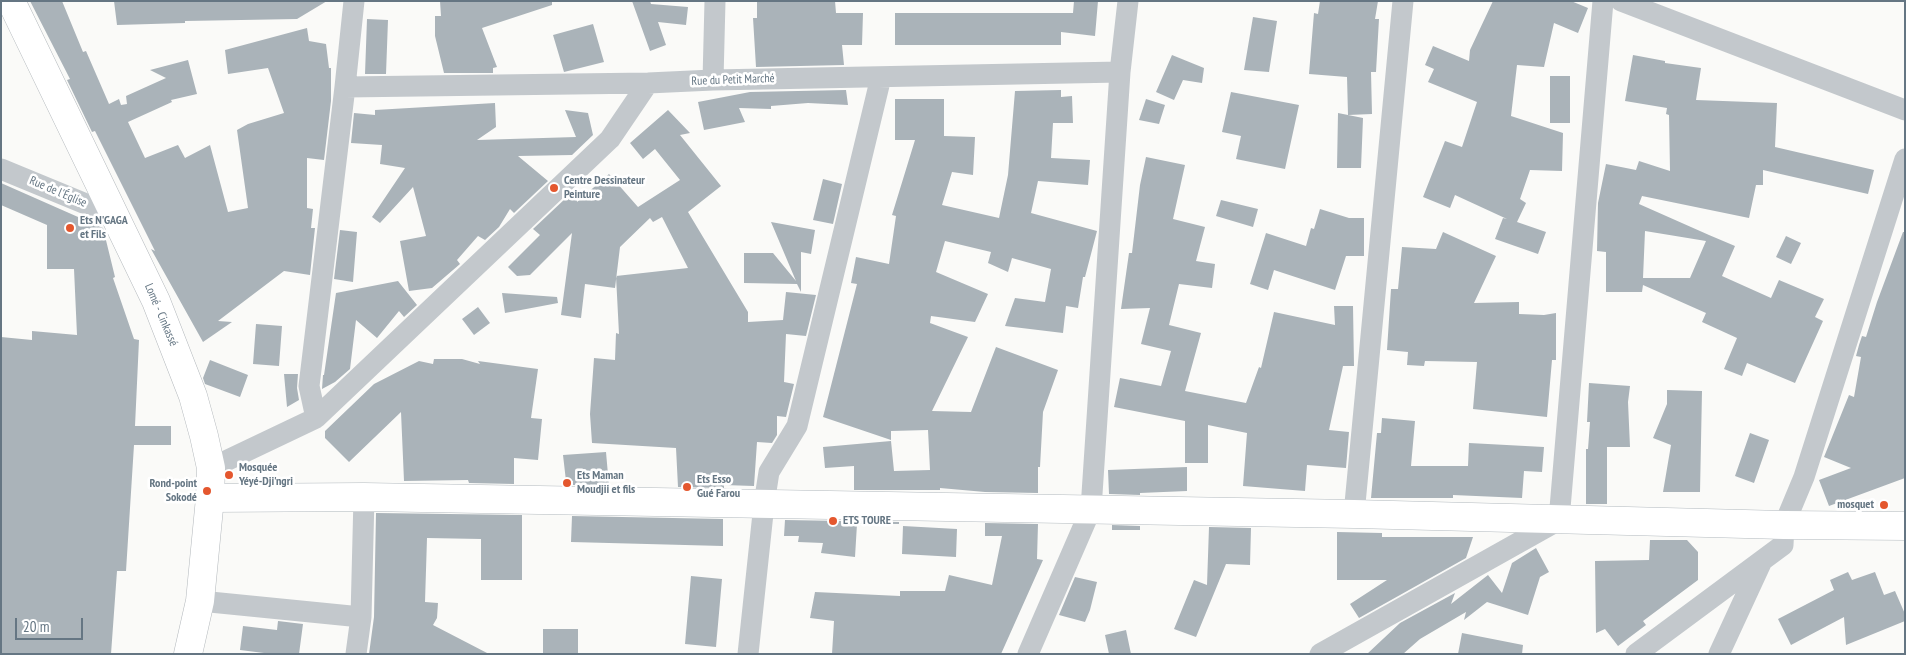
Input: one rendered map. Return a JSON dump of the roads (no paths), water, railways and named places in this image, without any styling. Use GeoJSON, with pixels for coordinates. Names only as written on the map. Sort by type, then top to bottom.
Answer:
{"type":"FeatureCollection","features":[{"type":"Feature","properties":{"kind":"main road","name":"Lomé - Cinkassé"},"geometry":{"type":"LineString","coordinates":[[10,1],[156,301],[193,396],[211,468],[200,601],[188,654]]}},
{"type":"Feature","properties":{"kind":"main road"},"geometry":{"type":"LineString","coordinates":[[210,498],[364,497],[1091,509],[1784,526],[1905,526]]}},
{"type":"Feature","properties":{"kind":"street"},"geometry":{"type":"LineString","coordinates":[[316,418],[309,386],[354,1]]}},
{"type":"Feature","properties":{"kind":"street"},"geometry":{"type":"LineString","coordinates":[[713,80],[715,1]]}},
{"type":"Feature","properties":{"kind":"street"},"geometry":{"type":"LineString","coordinates":[[1028,654],[1091,509],[1120,72],[1128,1]]}},
{"type":"Feature","properties":{"kind":"street"},"geometry":{"type":"LineString","coordinates":[[1354,514],[1403,1]]}},
{"type":"Feature","properties":{"kind":"street"},"geometry":{"type":"LineString","coordinates":[[1320,654],[1559,520],[1603,1]]}},
{"type":"Feature","properties":{"kind":"street"},"geometry":{"type":"LineString","coordinates":[[1620,1],[1905,110]]}},
{"type":"Feature","properties":{"kind":"street","name":"Rue du Petit Marché"},"geometry":{"type":"LineString","coordinates":[[345,87],[648,83],[1120,72]]}},
{"type":"Feature","properties":{"kind":"street"},"geometry":{"type":"LineString","coordinates":[[748,654],[769,472],[797,426],[880,77]]}},
{"type":"Feature","properties":{"kind":"street"},"geometry":{"type":"LineString","coordinates":[[211,468],[316,418],[610,139],[648,83]]}},
{"type":"Feature","properties":{"kind":"street"},"geometry":{"type":"LineString","coordinates":[[1636,654],[1783,545],[1784,526],[1804,477],[1905,159]]}},
{"type":"Feature","properties":{"kind":"street","name":"Rue de l'Église"},"geometry":{"type":"LineString","coordinates":[[1,168],[115,216]]}},
{"type":"Feature","properties":{"kind":"street"},"geometry":{"type":"LineString","coordinates":[[356,654],[361,617],[364,497]]}},
{"type":"Feature","properties":{"kind":"street"},"geometry":{"type":"LineString","coordinates":[[1719,654],[1762,560]]}},
{"type":"Feature","properties":{"kind":"street"},"geometry":{"type":"LineString","coordinates":[[200,601],[361,617]]}},
{"type":"Feature","properties":{"kind":"place","name":"Centre Dessinateur Peinture"},"geometry":{"type":"Point","coordinates":[554,188]}},
{"type":"Feature","properties":{"kind":"place","name":"Ets N'GAGA et Fils"},"geometry":{"type":"Point","coordinates":[70,228]}},
{"type":"Feature","properties":{"kind":"place","name":"Mosquée Yéyé-Dji'ngri"},"geometry":{"type":"Point","coordinates":[229,475]}},
{"type":"Feature","properties":{"kind":"place","name":"Ets Maman Moudjii et fils"},"geometry":{"type":"Point","coordinates":[567,483]}},
{"type":"Feature","properties":{"kind":"place","name":"Ets Esso Gué Farou"},"geometry":{"type":"Point","coordinates":[687,487]}},
{"type":"Feature","properties":{"kind":"place","name":"Rond-point Sokodé"},"geometry":{"type":"Point","coordinates":[207,491]}},
{"type":"Feature","properties":{"kind":"place","name":"mosquet"},"geometry":{"type":"Point","coordinates":[1884,505]}},
{"type":"Feature","properties":{"kind":"place","name":"ETS TOURE"},"geometry":{"type":"Point","coordinates":[833,521]}}]}
